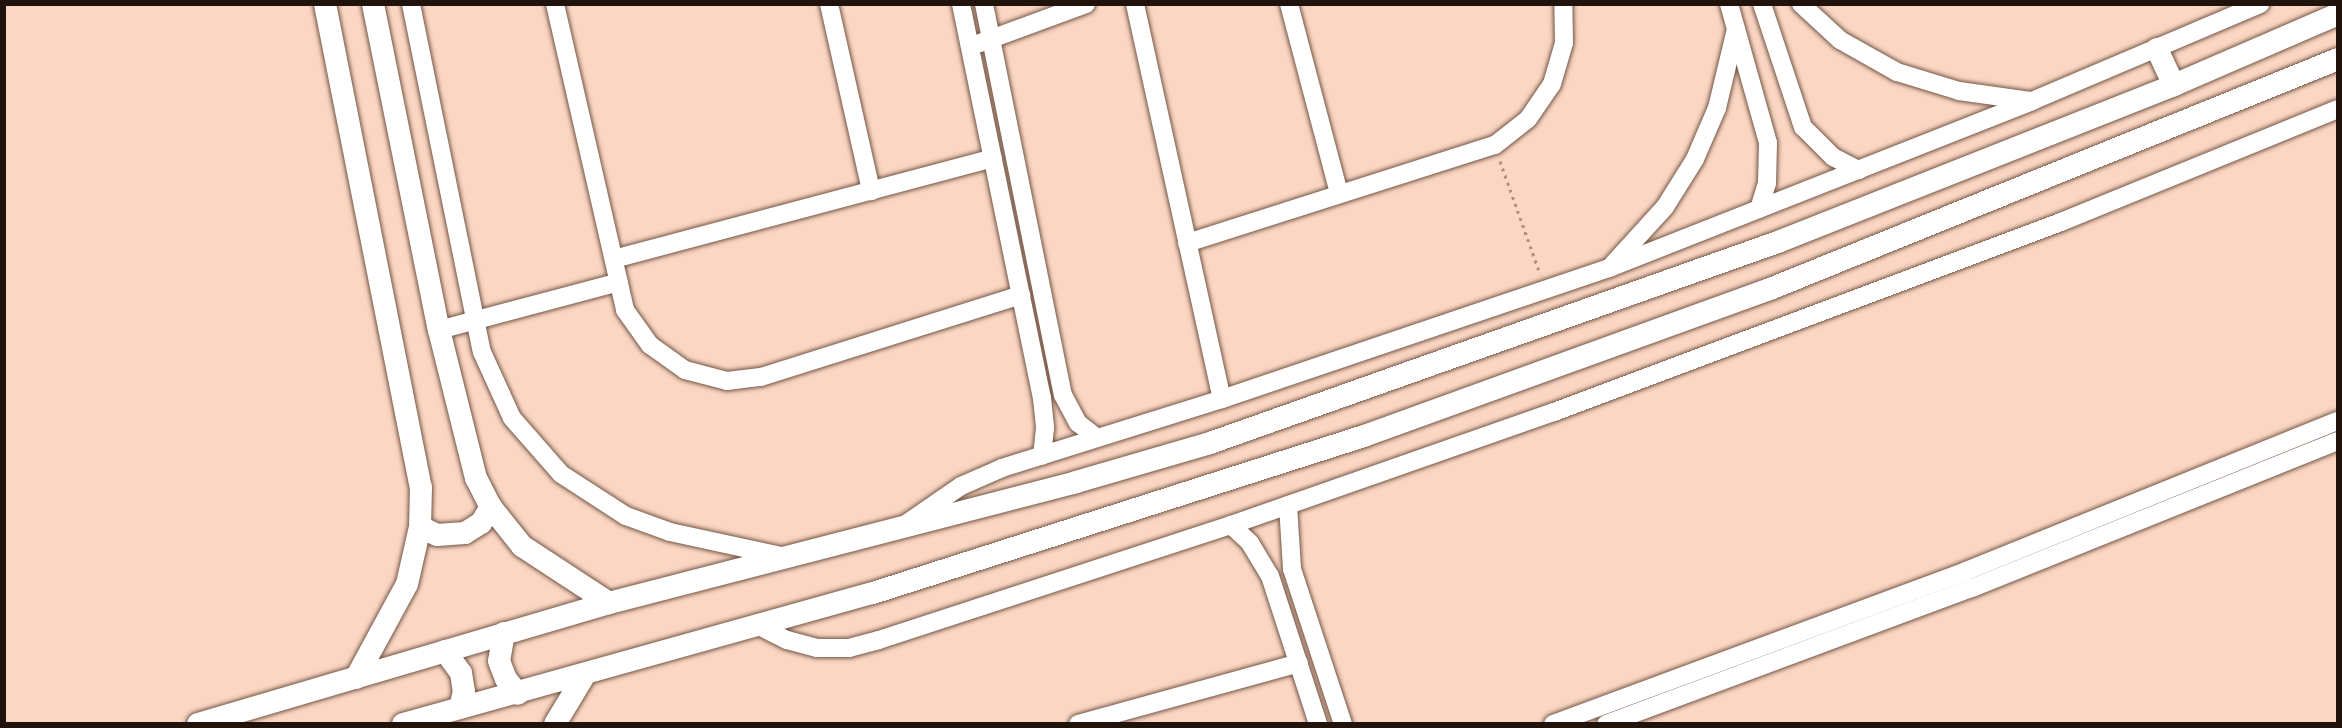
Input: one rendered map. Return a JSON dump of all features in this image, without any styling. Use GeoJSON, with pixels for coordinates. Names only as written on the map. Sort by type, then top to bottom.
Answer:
{"type":"FeatureCollection","features":[{"type":"Feature","properties":{"kind":"street"},"geometry":{"type":"LineString","coordinates":[[325,4],[418,467],[420,527],[413,566],[399,602],[356,678]]}},
{"type":"Feature","properties":{"kind":"street"},"geometry":{"type":"LineString","coordinates":[[373,4],[440,330],[470,463],[491,507],[535,557],[609,603]]}},
{"type":"Feature","properties":{"kind":"street"},"geometry":{"type":"LineString","coordinates":[[411,4],[474,321],[500,398],[527,439],[561,474],[603,504],[650,526],[781,556]]}},
{"type":"Feature","properties":{"kind":"street"},"geometry":{"type":"LineString","coordinates":[[555,4],[626,310],[650,345],[685,370],[728,381],[761,376],[1021,295]]}},
{"type":"Feature","properties":{"kind":"street"},"geometry":{"type":"LineString","coordinates":[[828,4],[871,191]]}},
{"type":"Feature","properties":{"kind":"street"},"geometry":{"type":"LineString","coordinates":[[961,4],[1045,413],[1042,456]]}},
{"type":"Feature","properties":{"kind":"street"},"geometry":{"type":"LineString","coordinates":[[984,4],[1063,395],[1078,423],[1097,438]]}},
{"type":"Feature","properties":{"kind":"street"},"geometry":{"type":"LineString","coordinates":[[970,46],[1086,4]]}},
{"type":"Feature","properties":{"kind":"street"},"geometry":{"type":"LineString","coordinates":[[1135,4],[1222,399]]}},
{"type":"Feature","properties":{"kind":"street"},"geometry":{"type":"LineString","coordinates":[[1289,4],[1339,193]]}},
{"type":"Feature","properties":{"kind":"street"},"geometry":{"type":"LineString","coordinates":[[1187,243],[1495,145],[1528,119],[1552,84],[1564,43],[1563,4]]}},
{"type":"Feature","properties":{"kind":"street"},"geometry":{"type":"LineString","coordinates":[[1729,4],[1768,143],[1767,183],[1759,209]]}},
{"type":"Feature","properties":{"kind":"street"},"geometry":{"type":"LineString","coordinates":[[1762,4],[1803,127],[1833,157],[1859,170]]}},
{"type":"Feature","properties":{"kind":"street"},"geometry":{"type":"LineString","coordinates":[[1801,4],[1840,40],[1897,72],[1959,91],[2032,101]]}},
{"type":"Feature","properties":{"kind":"street"},"geometry":{"type":"LineString","coordinates":[[906,524],[961,486],[1042,456],[1222,399],[1609,268],[2032,101],[2260,4]]}},
{"type":"Feature","properties":{"kind":"street"},"geometry":{"type":"LineString","coordinates":[[198,723],[609,603],[781,556],[1076,482],[1275,421],[1767,246],[2174,86],[2337,14]]}},
{"type":"Feature","properties":{"kind":"street"},"geometry":{"type":"LineString","coordinates":[[1609,268],[1665,207],[1695,159],[1717,108],[1736,29]]}},
{"type":"Feature","properties":{"kind":"street"},"geometry":{"type":"LineString","coordinates":[[2157,49],[2174,86]]}},
{"type":"Feature","properties":{"kind":"street"},"geometry":{"type":"LineString","coordinates":[[403,723],[584,676],[759,626],[1140,511],[1500,389],[1920,230],[2337,59]]}},
{"type":"Feature","properties":{"kind":"street"},"geometry":{"type":"LineString","coordinates":[[759,626],[802,645],[833,649],[864,645],[1231,525],[1893,287],[2337,109]]}},
{"type":"Feature","properties":{"kind":"street"},"geometry":{"type":"LineString","coordinates":[[614,259],[993,159]]}},
{"type":"Feature","properties":{"kind":"street"},"geometry":{"type":"LineString","coordinates":[[440,330],[619,282]]}},
{"type":"Feature","properties":{"kind":"street"},"geometry":{"type":"LineString","coordinates":[[2180,497],[2337,420]]}},
{"type":"Feature","properties":{"kind":"street"},"geometry":{"type":"LineString","coordinates":[[1606,723],[2180,497],[2337,441]]}},
{"type":"Feature","properties":{"kind":"street"},"geometry":{"type":"LineString","coordinates":[[1288,505],[1289,556],[1343,723]]}},
{"type":"Feature","properties":{"kind":"street"},"geometry":{"type":"LineString","coordinates":[[420,527],[437,535],[465,533],[481,523],[491,507]]}},
{"type":"Feature","properties":{"kind":"street"},"geometry":{"type":"LineString","coordinates":[[1231,525],[1265,565],[1318,723]]}},
{"type":"Feature","properties":{"kind":"street"},"geometry":{"type":"LineString","coordinates":[[1265,565],[1289,556]]}},
{"type":"Feature","properties":{"kind":"street"},"geometry":{"type":"LineString","coordinates":[[1553,723],[1969,580]]}},
{"type":"Feature","properties":{"kind":"street"},"geometry":{"type":"LineString","coordinates":[[1287,626],[1308,619]]}},
{"type":"Feature","properties":{"kind":"street"},"geometry":{"type":"LineString","coordinates":[[504,633],[499,661],[506,679],[518,693]]}},
{"type":"Feature","properties":{"kind":"street"},"geometry":{"type":"LineString","coordinates":[[445,651],[462,673],[464,691],[460,708]]}},
{"type":"Feature","properties":{"kind":"street"},"geometry":{"type":"LineString","coordinates":[[1078,723],[1299,663]]}},
{"type":"Feature","properties":{"kind":"street"},"geometry":{"type":"LineString","coordinates":[[555,723],[584,676]]}},
{"type":"Feature","properties":{"kind":"path"},"geometry":{"type":"LineString","coordinates":[[1495,145],[1545,290]]}}]}
